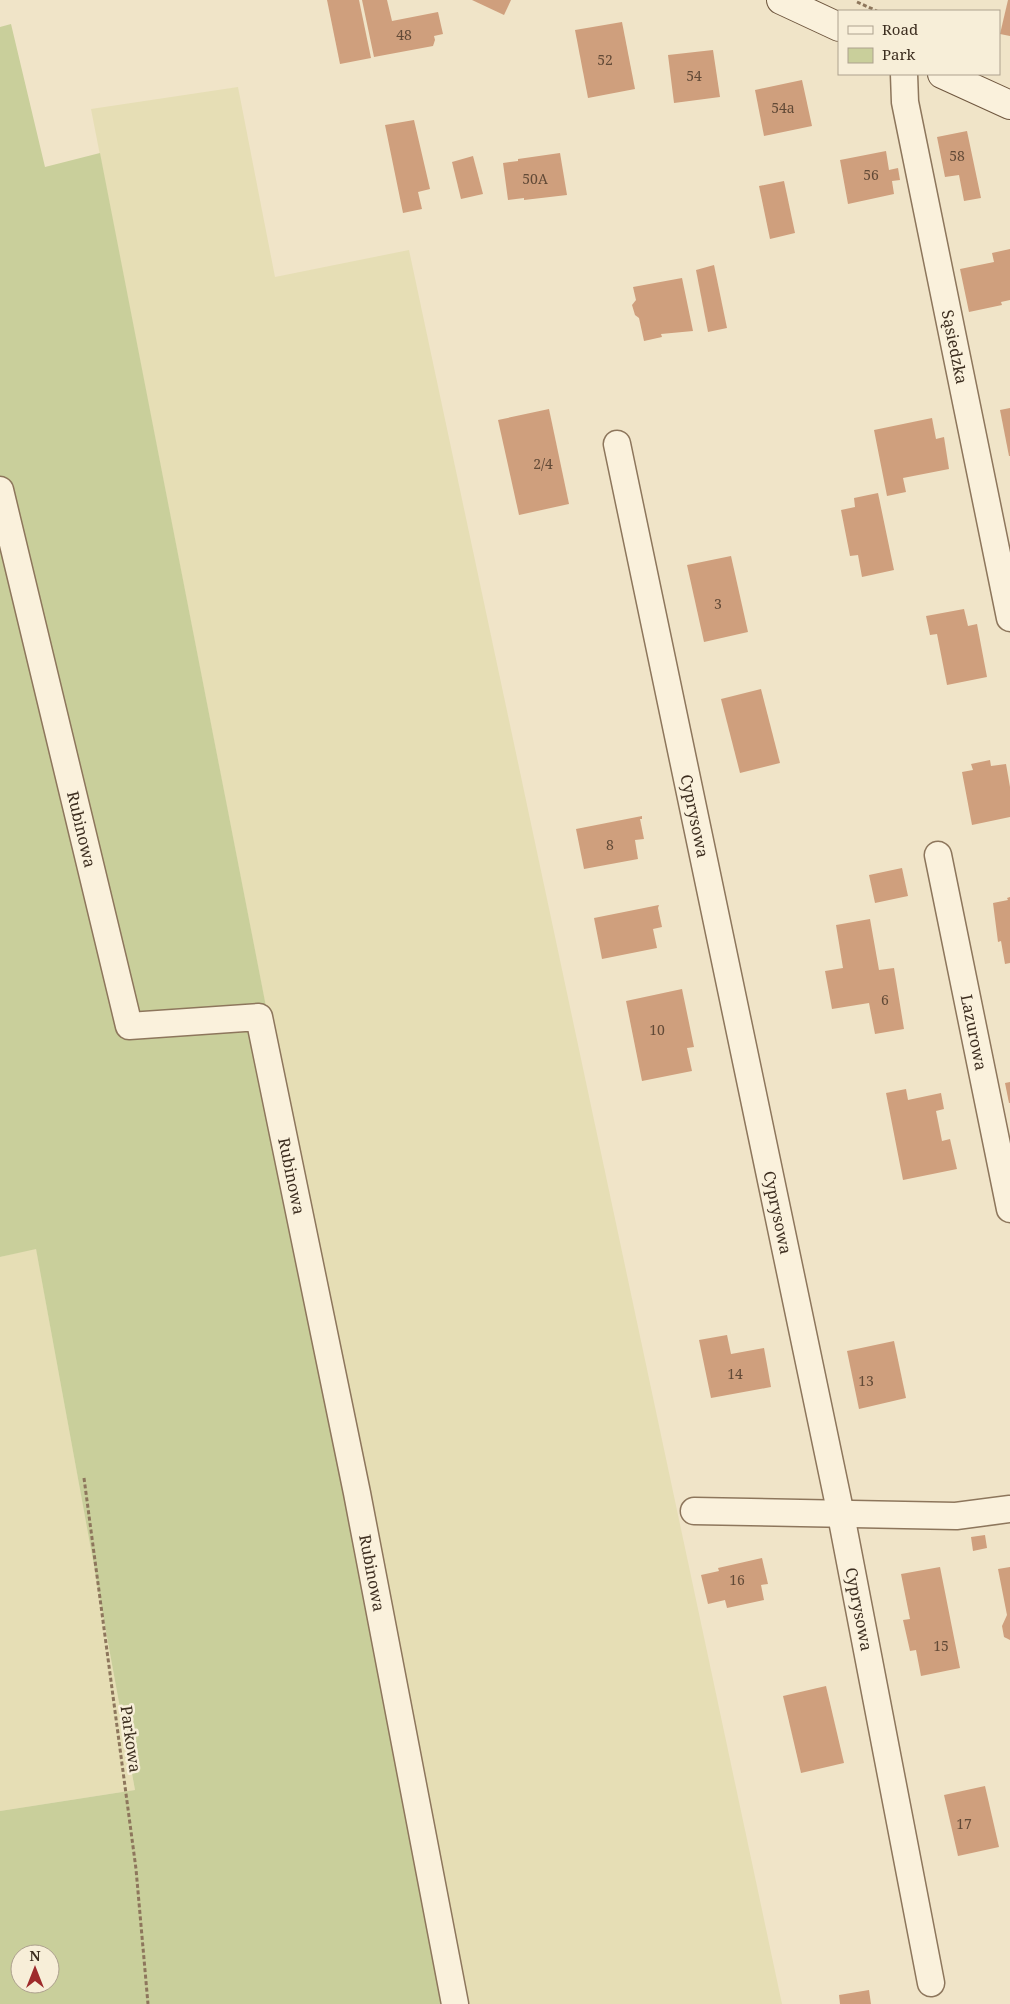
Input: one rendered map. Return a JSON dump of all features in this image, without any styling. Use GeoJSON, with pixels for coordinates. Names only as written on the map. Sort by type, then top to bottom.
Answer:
{"type":"FeatureCollection","features":[{"type":"Feature","properties":{"kind":"main road"},"geometry":{"type":"LineString","coordinates":[[781,0],[838,27]]}},
{"type":"Feature","properties":{"kind":"main road"},"geometry":{"type":"LineString","coordinates":[[944,75],[1010,104]]}},
{"type":"Feature","properties":{"kind":"street","name":"Sąsiedzka"},"geometry":{"type":"LineString","coordinates":[[904,75],[905,102],[1010,618]]}},
{"type":"Feature","properties":{"kind":"street","name":"Cyprysowa"},"geometry":{"type":"LineString","coordinates":[[617,444],[841,1515],[931,1983]]}},
{"type":"Feature","properties":{"kind":"street","name":"Rubinowa"},"geometry":{"type":"LineString","coordinates":[[0,490],[129,1026],[259,1017],[358,1493],[455,2004]]}},
{"type":"Feature","properties":{"kind":"street","name":"Lazurowa"},"geometry":{"type":"LineString","coordinates":[[938,855],[1010,1209]]}},
{"type":"Feature","properties":{"kind":"street"},"geometry":{"type":"LineString","coordinates":[[694,1511],[956,1516],[1010,1509]]}},
{"type":"Feature","properties":{"kind":"path"},"geometry":{"type":"LineString","coordinates":[[852,0],[875,10]]}},
{"type":"Feature","properties":{"kind":"path","name":"Parkowa"},"geometry":{"type":"LineString","coordinates":[[84,1478],[136,1869],[148,2004]]}},
{"type":"Feature","properties":{"kind":"shaded area"},"geometry":{"type":"Polygon","coordinates":[[[238,87],[275,277],[409,250],[782,2004],[460,2004],[91,109],[238,87]]]}},
{"type":"Feature","properties":{"kind":"shaded area"},"geometry":{"type":"Polygon","coordinates":[[[36,1248],[135,1790],[0,1811],[0,1257],[36,1248]]]}},
{"type":"Feature","properties":{"kind":"green space"},"geometry":{"type":"Polygon","coordinates":[[[11,24],[45,167],[100,153],[460,2004],[0,2004],[0,1811],[135,1790],[36,1249],[0,1257],[0,27],[11,24]]]}},
{"type":"Feature","properties":{"kind":"building"},"geometry":{"type":"Polygon","coordinates":[[[327,0],[359,0],[371,58],[340,64],[327,0]]]}},
{"type":"Feature","properties":{"kind":"building"},"geometry":{"type":"Polygon","coordinates":[[[362,0],[387,0],[392,21],[438,12],[443,34],[434,36],[433,46],[374,57],[362,0]]]}},
{"type":"Feature","properties":{"kind":"building"},"geometry":{"type":"Polygon","coordinates":[[[472,0],[511,0],[504,15],[472,0]]]}},
{"type":"Feature","properties":{"kind":"building"},"geometry":{"type":"Polygon","coordinates":[[[1008,0],[1010,0],[1010,36],[1000,34],[1008,0]]]}},
{"type":"Feature","properties":{"kind":"building"},"geometry":{"type":"Polygon","coordinates":[[[622,22],[635,89],[588,98],[575,30],[622,22]]]}},
{"type":"Feature","properties":{"kind":"building"},"geometry":{"type":"Polygon","coordinates":[[[713,50],[720,97],[674,103],[668,55],[713,50]]]}},
{"type":"Feature","properties":{"kind":"building"},"geometry":{"type":"Polygon","coordinates":[[[802,80],[812,126],[764,136],[755,90],[802,80]]]}},
{"type":"Feature","properties":{"kind":"building"},"geometry":{"type":"Polygon","coordinates":[[[414,120],[430,189],[418,192],[422,209],[403,213],[385,125],[414,120]]]}},
{"type":"Feature","properties":{"kind":"building"},"geometry":{"type":"Polygon","coordinates":[[[967,131],[981,198],[964,201],[959,175],[945,177],[937,137],[967,131]]]}},
{"type":"Feature","properties":{"kind":"building"},"geometry":{"type":"Polygon","coordinates":[[[886,151],[889,170],[898,168],[900,180],[892,181],[894,194],[848,204],[840,160],[886,151]]]}},
{"type":"Feature","properties":{"kind":"building"},"geometry":{"type":"Polygon","coordinates":[[[560,153],[567,195],[508,200],[503,163],[560,153]]]}},
{"type":"Feature","properties":{"kind":"building"},"geometry":{"type":"Polygon","coordinates":[[[473,156],[483,194],[461,199],[452,162],[473,156]]]}},
{"type":"Feature","properties":{"kind":"building"},"geometry":{"type":"Polygon","coordinates":[[[784,181],[795,233],[770,239],[759,186],[784,181]]]}},
{"type":"Feature","properties":{"kind":"building"},"geometry":{"type":"Polygon","coordinates":[[[1010,249],[1010,300],[1001,302],[1002,305],[969,312],[960,269],[994,262],[992,253],[1010,249]]]}},
{"type":"Feature","properties":{"kind":"building"},"geometry":{"type":"Polygon","coordinates":[[[714,265],[727,328],[708,332],[696,270],[714,265]]]}},
{"type":"Feature","properties":{"kind":"building"},"geometry":{"type":"Polygon","coordinates":[[[682,278],[693,331],[661,334],[662,337],[644,341],[639,318],[635,315],[632,305],[636,300],[633,287],[682,278]]]}},
{"type":"Feature","properties":{"kind":"building"},"geometry":{"type":"Polygon","coordinates":[[[1010,408],[1010,456],[1009,456],[1000,410],[1010,408]]]}},
{"type":"Feature","properties":{"kind":"building"},"geometry":{"type":"Polygon","coordinates":[[[549,409],[569,504],[519,515],[498,420],[549,409]]]}},
{"type":"Feature","properties":{"kind":"building"},"geometry":{"type":"Polygon","coordinates":[[[932,418],[936,439],[944,437],[949,469],[903,478],[906,492],[887,496],[874,430],[932,418]]]}},
{"type":"Feature","properties":{"kind":"building"},"geometry":{"type":"Polygon","coordinates":[[[878,493],[894,570],[862,577],[858,555],[850,556],[841,510],[855,507],[854,498],[878,493]]]}},
{"type":"Feature","properties":{"kind":"building"},"geometry":{"type":"Polygon","coordinates":[[[731,556],[748,632],[704,642],[687,565],[731,556]]]}},
{"type":"Feature","properties":{"kind":"building"},"geometry":{"type":"Polygon","coordinates":[[[964,609],[968,626],[977,624],[987,677],[947,685],[937,634],[930,635],[926,616],[964,609]]]}},
{"type":"Feature","properties":{"kind":"building"},"geometry":{"type":"Polygon","coordinates":[[[761,689],[780,763],[740,773],[721,699],[761,689]]]}},
{"type":"Feature","properties":{"kind":"building"},"geometry":{"type":"Polygon","coordinates":[[[990,760],[991,766],[1006,764],[1010,787],[1010,817],[972,825],[962,772],[973,770],[971,764],[990,760]]]}},
{"type":"Feature","properties":{"kind":"building"},"geometry":{"type":"Polygon","coordinates":[[[642,816],[642,819],[640,819],[644,839],[635,840],[638,859],[584,869],[576,829],[642,816]]]}},
{"type":"Feature","properties":{"kind":"building"},"geometry":{"type":"Polygon","coordinates":[[[902,868],[908,896],[875,903],[869,875],[902,868]]]}},
{"type":"Feature","properties":{"kind":"building"},"geometry":{"type":"Polygon","coordinates":[[[1010,897],[1010,963],[1005,964],[1001,941],[998,942],[993,903],[1008,900],[1007,898],[1010,897]]]}},
{"type":"Feature","properties":{"kind":"building"},"geometry":{"type":"Polygon","coordinates":[[[659,905],[662,927],[653,929],[657,948],[602,959],[594,918],[659,905]]]}},
{"type":"Feature","properties":{"kind":"building"},"geometry":{"type":"Polygon","coordinates":[[[870,919],[879,970],[894,968],[904,1029],[875,1034],[869,1003],[832,1009],[825,971],[843,968],[836,925],[870,919]]]}},
{"type":"Feature","properties":{"kind":"building"},"geometry":{"type":"Polygon","coordinates":[[[682,989],[694,1047],[687,1048],[692,1071],[642,1081],[626,1001],[682,989]]]}},
{"type":"Feature","properties":{"kind":"building"},"geometry":{"type":"Polygon","coordinates":[[[1010,1082],[1010,1103],[1009,1103],[1005,1083],[1010,1082]]]}},
{"type":"Feature","properties":{"kind":"building"},"geometry":{"type":"Polygon","coordinates":[[[906,1089],[908,1100],[941,1093],[944,1109],[936,1111],[942,1141],[950,1139],[957,1169],[903,1180],[886,1093],[906,1089]]]}},
{"type":"Feature","properties":{"kind":"building"},"geometry":{"type":"Polygon","coordinates":[[[727,1335],[731,1354],[764,1348],[771,1387],[711,1398],[699,1340],[727,1335]]]}},
{"type":"Feature","properties":{"kind":"building"},"geometry":{"type":"Polygon","coordinates":[[[894,1341],[906,1398],[859,1409],[847,1351],[894,1341]]]}},
{"type":"Feature","properties":{"kind":"building"},"geometry":{"type":"Polygon","coordinates":[[[985,1535],[987,1548],[973,1551],[971,1537],[985,1535]]]}},
{"type":"Feature","properties":{"kind":"building"},"geometry":{"type":"Polygon","coordinates":[[[762,1558],[768,1584],[761,1585],[764,1600],[727,1608],[725,1600],[708,1604],[701,1575],[719,1571],[718,1568],[762,1558]]]}},
{"type":"Feature","properties":{"kind":"building"},"geometry":{"type":"Polygon","coordinates":[[[940,1567],[960,1668],[921,1676],[916,1650],[910,1651],[903,1620],[910,1619],[901,1574],[940,1567]]]}},
{"type":"Feature","properties":{"kind":"building"},"geometry":{"type":"Polygon","coordinates":[[[1010,1567],[1010,1640],[1004,1637],[1002,1626],[1007,1615],[998,1569],[1010,1567]]]}},
{"type":"Feature","properties":{"kind":"building"},"geometry":{"type":"Polygon","coordinates":[[[826,1686],[844,1763],[801,1773],[783,1696],[826,1686]]]}},
{"type":"Feature","properties":{"kind":"building"},"geometry":{"type":"Polygon","coordinates":[[[985,1786],[999,1847],[958,1856],[944,1795],[985,1786]]]}},
{"type":"Feature","properties":{"kind":"building"},"geometry":{"type":"Polygon","coordinates":[[[869,1990],[871,2004],[840,2004],[839,1995],[869,1990]]]}}]}
